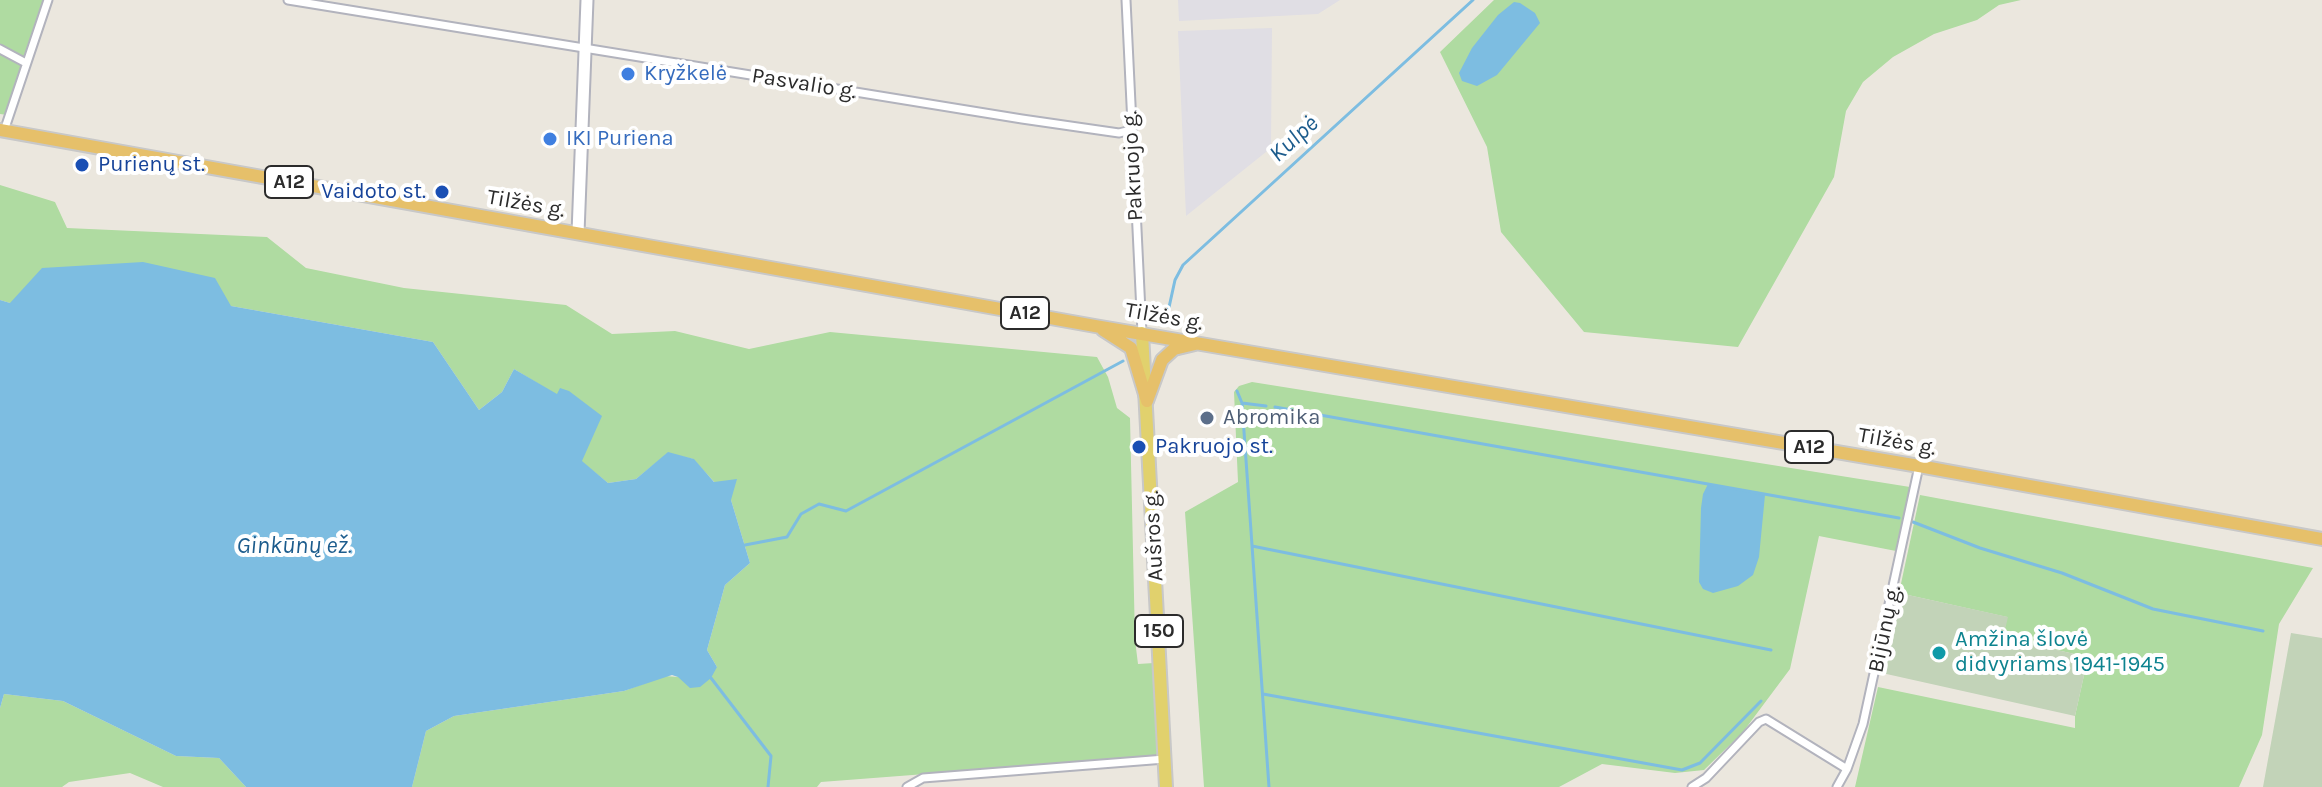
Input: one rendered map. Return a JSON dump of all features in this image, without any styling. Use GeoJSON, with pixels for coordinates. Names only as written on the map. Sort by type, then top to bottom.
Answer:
{"type":"FeatureCollection","features":[{"type":"Feature","properties":{"kind":"highway","name":"Tilžės g."},"geometry":{"type":"LineString","coordinates":[[2,130],[1095,326],[1919,466],[2322,539]]}},
{"type":"Feature","properties":{"kind":"highway"},"geometry":{"type":"LineString","coordinates":[[1095,326],[1131,348],[1147,401]]}},
{"type":"Feature","properties":{"kind":"highway"},"geometry":{"type":"LineString","coordinates":[[1147,401],[1162,360],[1174,349],[1197,343]]}},
{"type":"Feature","properties":{"kind":"main road"},"geometry":{"type":"LineString","coordinates":[[578,233],[587,0]]}},
{"type":"Feature","properties":{"kind":"main road","name":"Aušros g."},"geometry":{"type":"LineString","coordinates":[[1142,333],[1166,787]]}},
{"type":"Feature","properties":{"kind":"street"},"geometry":{"type":"LineString","coordinates":[[2,130],[48,0]]}},
{"type":"Feature","properties":{"kind":"street","name":"Pasvalio g."},"geometry":{"type":"LineString","coordinates":[[288,0],[1022,119],[1119,133],[1131,130]]}},
{"type":"Feature","properties":{"kind":"street","name":"Pakruojo g."},"geometry":{"type":"LineString","coordinates":[[1126,0],[1142,333]]}},
{"type":"Feature","properties":{"kind":"street"},"geometry":{"type":"LineString","coordinates":[[0,49],[26,63]]}},
{"type":"Feature","properties":{"kind":"street","name":"Bijūnų g."},"geometry":{"type":"LineString","coordinates":[[1837,787],[1847,769],[1874,683],[1919,466]]}},
{"type":"Feature","properties":{"kind":"street"},"geometry":{"type":"LineString","coordinates":[[1692,787],[1706,778],[1759,722],[1766,719],[1847,769]]}},
{"type":"Feature","properties":{"kind":"street"},"geometry":{"type":"LineString","coordinates":[[908,785],[923,778],[1165,759]]}},
{"type":"Feature","properties":{"kind":"shaded area"},"geometry":{"type":"Polygon","coordinates":[[[1178,0],[1340,0],[1318,14],[1179,21],[1178,0]]]}},
{"type":"Feature","properties":{"kind":"shaded area"},"geometry":{"type":"Polygon","coordinates":[[[1272,28],[1271,148],[1186,216],[1178,31],[1272,28]]]}},
{"type":"Feature","properties":{"kind":"green space"},"geometry":{"type":"Polygon","coordinates":[[[0,0],[48,0],[8,115],[0,114],[0,0]]]}},
{"type":"Feature","properties":{"kind":"green space"},"geometry":{"type":"Polygon","coordinates":[[[1494,0],[2021,0],[1999,5],[1977,20],[1934,34],[1893,57],[1863,82],[1846,111],[1834,177],[1738,347],[1584,332],[1501,232],[1487,147],[1440,52],[1494,0]]]}},
{"type":"Feature","properties":{"kind":"green space"},"geometry":{"type":"Polygon","coordinates":[[[0,185],[55,202],[67,228],[267,237],[306,268],[404,288],[566,305],[612,334],[675,331],[749,349],[830,332],[1097,357],[1108,377],[1117,408],[1130,418],[1135,640],[1138,664],[1154,663],[1161,756],[821,782],[817,787],[412,787],[426,731],[454,716],[624,691],[665,676],[678,677],[717,667],[707,650],[725,585],[750,563],[731,500],[693,459],[668,453],[636,479],[608,483],[582,462],[557,395],[514,369],[502,392],[479,410],[433,342],[231,306],[10,303],[0,300],[0,185]]]}},
{"type":"Feature","properties":{"kind":"green space"},"geometry":{"type":"Polygon","coordinates":[[[1252,382],[1910,487],[1896,551],[1819,536],[1790,669],[1743,732],[1704,770],[1675,773],[1602,764],[1559,787],[1204,787],[1185,512],[1238,482],[1234,392],[1239,386],[1252,382]]]}},
{"type":"Feature","properties":{"kind":"green space"},"geometry":{"type":"Polygon","coordinates":[[[1920,495],[2313,568],[2279,624],[2262,735],[2239,787],[1855,787],[1878,687],[2075,728],[2088,657],[2003,638],[2007,617],[1899,593],[1920,495]]]}},
{"type":"Feature","properties":{"kind":"green space"},"geometry":{"type":"Polygon","coordinates":[[[1899,593],[2008,617],[2003,638],[2088,657],[2075,716],[1882,673],[1899,593]]]}},
{"type":"Feature","properties":{"kind":"green space"},"geometry":{"type":"Polygon","coordinates":[[[2291,633],[2322,638],[2322,787],[2263,787],[2291,633]]]}},
{"type":"Feature","properties":{"kind":"green space"},"geometry":{"type":"Polygon","coordinates":[[[4,694],[63,701],[176,756],[219,758],[246,787],[163,787],[130,773],[69,782],[62,787],[0,787],[0,708],[4,694]]]}},
{"type":"Feature","properties":{"kind":"water"},"geometry":{"type":"Polygon","coordinates":[[[1514,2],[1535,13],[1540,23],[1497,75],[1477,86],[1462,81],[1459,73],[1472,48],[1498,15],[1514,2]]]}},
{"type":"Feature","properties":{"kind":"water","name":"Ginkūnų ež."},"geometry":{"type":"Polygon","coordinates":[[[143,262],[215,278],[231,306],[433,342],[479,410],[502,392],[514,369],[557,394],[560,388],[569,391],[602,416],[582,461],[608,483],[636,479],[668,452],[694,459],[714,482],[737,479],[731,500],[750,563],[725,585],[707,650],[717,667],[711,678],[700,687],[690,688],[672,675],[624,691],[454,716],[426,731],[412,787],[246,787],[219,758],[176,756],[63,701],[4,694],[0,708],[0,300],[10,303],[42,268],[143,262]]]}},
{"type":"Feature","properties":{"kind":"water"},"geometry":{"type":"Polygon","coordinates":[[[1708,484],[1765,495],[1759,557],[1753,575],[1738,586],[1713,593],[1703,589],[1699,582],[1701,508],[1708,484]]]}},
{"type":"Feature","properties":{"kind":"waterway","name":"Kulpė"},"geometry":{"type":"LineString","coordinates":[[1166,321],[1175,280],[1183,265],[1473,0]]}},
{"type":"Feature","properties":{"kind":"waterway","name":"Kulpė"},"geometry":{"type":"LineString","coordinates":[[745,545],[787,537],[801,514],[819,504],[846,511],[1123,361]]}},
{"type":"Feature","properties":{"kind":"waterway"},"geometry":{"type":"LineString","coordinates":[[1237,391],[1242,403],[1266,406]]}},
{"type":"Feature","properties":{"kind":"waterway"},"geometry":{"type":"LineString","coordinates":[[1242,403],[1269,787]]}},
{"type":"Feature","properties":{"kind":"waterway"},"geometry":{"type":"LineString","coordinates":[[1275,407],[1899,518]]}},
{"type":"Feature","properties":{"kind":"waterway"},"geometry":{"type":"LineString","coordinates":[[1913,522],[1980,548],[2062,573],[2153,609],[2263,631]]}},
{"type":"Feature","properties":{"kind":"waterway"},"geometry":{"type":"LineString","coordinates":[[1252,546],[1771,650]]}},
{"type":"Feature","properties":{"kind":"waterway"},"geometry":{"type":"LineString","coordinates":[[711,678],[771,756],[768,787]]}},
{"type":"Feature","properties":{"kind":"waterway"},"geometry":{"type":"LineString","coordinates":[[1263,694],[1682,770],[1700,763],[1761,701]]}},
{"type":"Feature","properties":{"kind":"place","name":"Kryžkelė"},"geometry":{"type":"Point","coordinates":[628,74]}},
{"type":"Feature","properties":{"kind":"place","name":"IKI Puriena"},"geometry":{"type":"Point","coordinates":[550,139]}},
{"type":"Feature","properties":{"kind":"place","name":"Purienų st."},"geometry":{"type":"Point","coordinates":[82,165]}},
{"type":"Feature","properties":{"kind":"place","name":"Vaidoto st."},"geometry":{"type":"Point","coordinates":[442,192]}},
{"type":"Feature","properties":{"kind":"place","name":"Abromika"},"geometry":{"type":"Point","coordinates":[1207,418]}},
{"type":"Feature","properties":{"kind":"place","name":"Pakruojo st."},"geometry":{"type":"Point","coordinates":[1139,447]}},
{"type":"Feature","properties":{"kind":"place","name":"Amžina šlovė didvyriams 1941-1945"},"geometry":{"type":"Point","coordinates":[1939,653]}}]}
